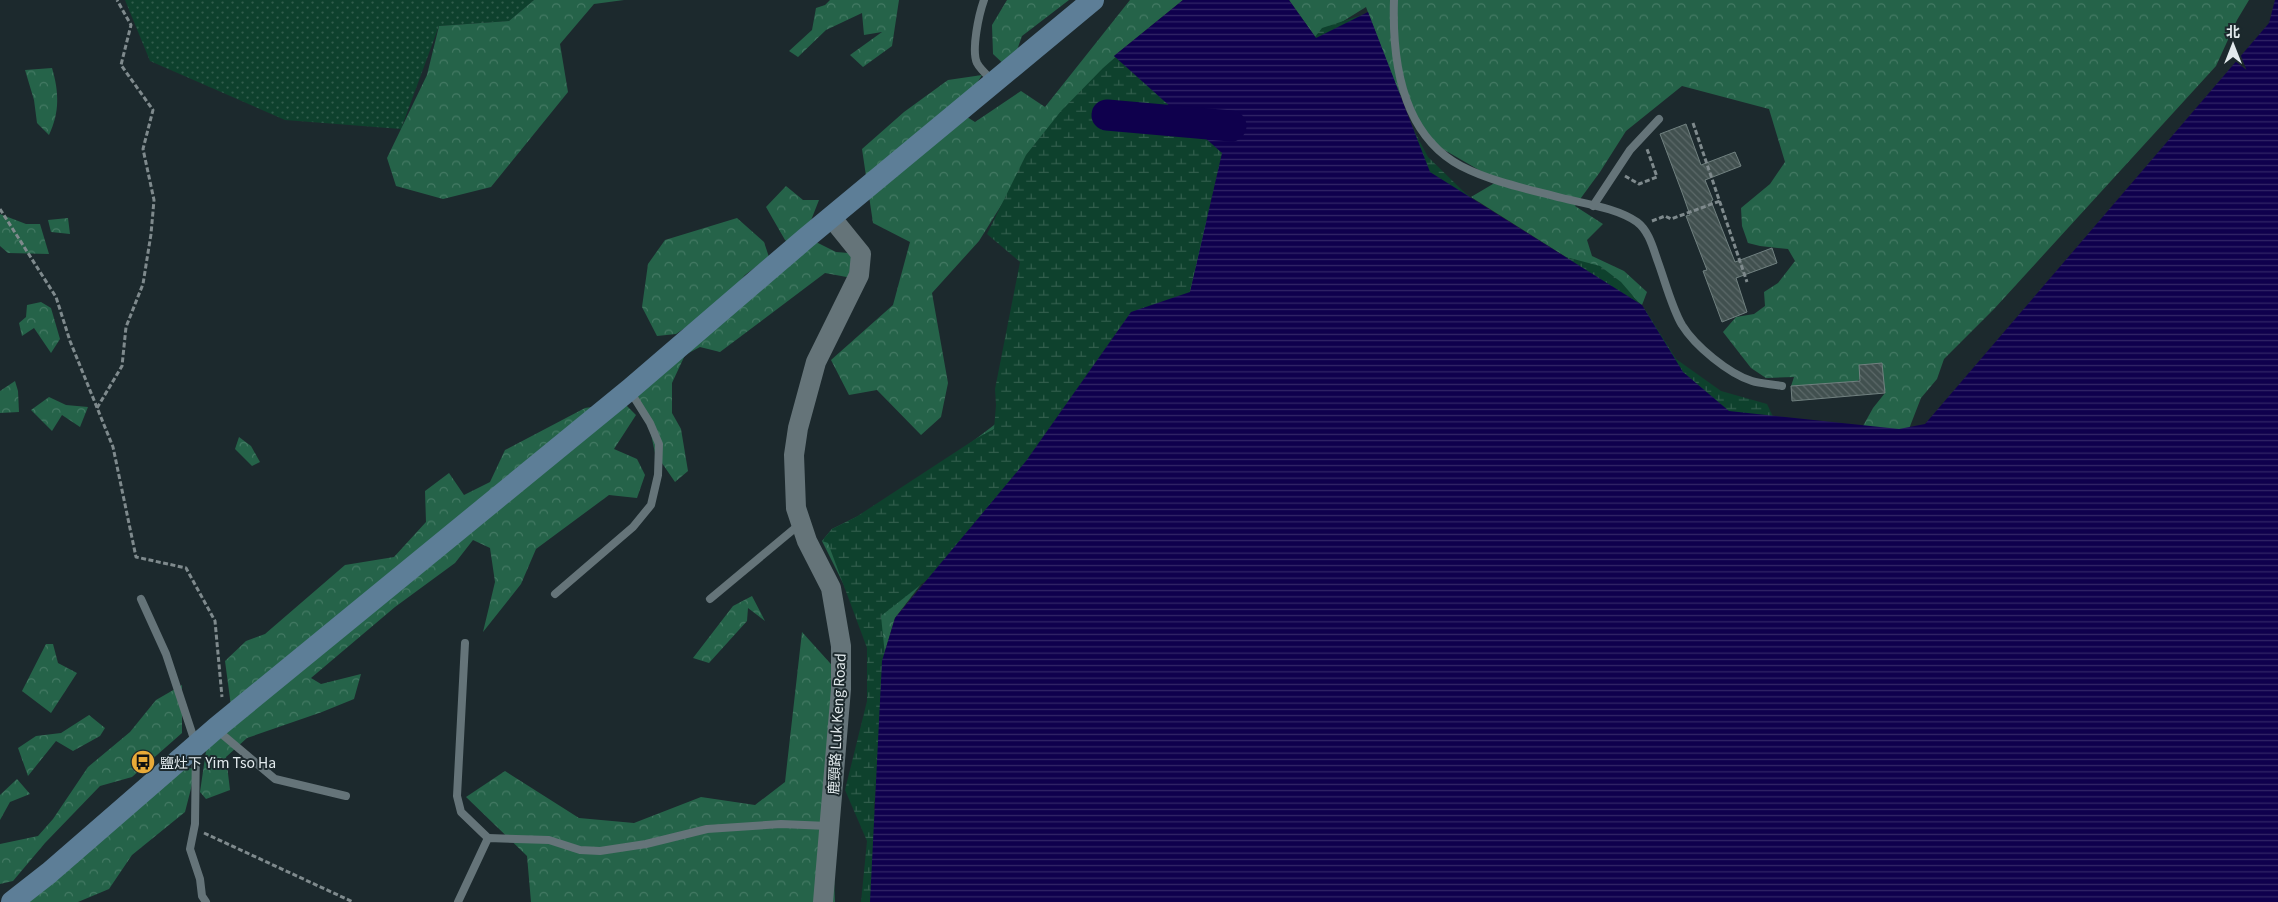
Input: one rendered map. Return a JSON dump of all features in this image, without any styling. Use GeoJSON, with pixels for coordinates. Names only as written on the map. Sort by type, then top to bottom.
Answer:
{"type":"FeatureCollection","features":[{"type":"Feature","properties":{"kind":"main road"},"geometry":{"type":"LineString","coordinates":[[12,902],[49,873],[196,745],[629,390],[831,217],[1093,0]]}},
{"type":"Feature","properties":{"kind":"street","name":"鹿頸路 Luk Keng Road"},"geometry":{"type":"LineString","coordinates":[[823,902],[841,689],[841,646],[831,588],[800,524],[796,508],[794,475],[798,428],[816,362],[859,275],[861,254],[831,217]]}},
{"type":"Feature","properties":{"kind":"lane"},"geometry":{"type":"LineString","coordinates":[[984,0],[975,48],[977,62],[995,82]]}},
{"type":"Feature","properties":{"kind":"lane"},"geometry":{"type":"LineString","coordinates":[[1394,0],[1397,65],[1406,103],[1421,130],[1437,149],[1460,165],[1493,180],[1593,206],[1623,215],[1639,223],[1649,236],[1681,324],[1693,340],[1738,374],[1753,382],[1782,386]]}},
{"type":"Feature","properties":{"kind":"lane"},"geometry":{"type":"LineString","coordinates":[[1593,206],[1630,150],[1659,119]]}},
{"type":"Feature","properties":{"kind":"lane"},"geometry":{"type":"LineString","coordinates":[[556,594],[633,527],[651,505],[658,475],[659,444],[650,423],[629,390]]}},
{"type":"Feature","properties":{"kind":"lane"},"geometry":{"type":"LineString","coordinates":[[710,599],[800,524]]}},
{"type":"Feature","properties":{"kind":"lane"},"geometry":{"type":"LineString","coordinates":[[141,599],[166,654],[196,745],[195,824],[190,849],[200,878],[202,896],[206,902]]}},
{"type":"Feature","properties":{"kind":"lane"},"geometry":{"type":"LineString","coordinates":[[465,643],[457,796],[461,812],[488,838],[549,840],[580,850],[600,851],[646,844],[707,829],[781,824],[830,826]]}},
{"type":"Feature","properties":{"kind":"lane"},"geometry":{"type":"LineString","coordinates":[[221,725],[275,780],[346,796]]}},
{"type":"Feature","properties":{"kind":"lane"},"geometry":{"type":"LineString","coordinates":[[458,902],[488,838]]}},
{"type":"Feature","properties":{"kind":"path"},"geometry":{"type":"LineString","coordinates":[[97,408],[122,366],[126,327],[143,284],[154,200],[142,149],[153,110],[121,65],[131,25],[117,0]]}},
{"type":"Feature","properties":{"kind":"path"},"geometry":{"type":"LineString","coordinates":[[1693,123],[1747,282]]}},
{"type":"Feature","properties":{"kind":"path"},"geometry":{"type":"LineString","coordinates":[[1615,172],[1639,184],[1658,178],[1646,147]]}},
{"type":"Feature","properties":{"kind":"path"},"geometry":{"type":"LineString","coordinates":[[1665,216],[1671,220],[1720,201]]}},
{"type":"Feature","properties":{"kind":"path"},"geometry":{"type":"LineString","coordinates":[[0,209],[56,297],[70,341],[113,447],[136,557],[186,568],[215,621],[221,725]]}},
{"type":"Feature","properties":{"kind":"path"},"geometry":{"type":"LineString","coordinates":[[195,824],[203,833],[352,902]]}},
{"type":"Feature","properties":{"kind":"green space"},"geometry":{"type":"Polygon","coordinates":[[[125,0],[534,0],[509,21],[439,26],[401,129],[285,120],[150,61],[125,0]]]}},
{"type":"Feature","properties":{"kind":"green space"},"geometry":{"type":"Polygon","coordinates":[[[534,0],[624,0],[594,4],[560,44],[568,92],[491,187],[443,199],[396,186],[387,158],[427,75],[439,26],[509,21],[534,0]]]}},
{"type":"Feature","properties":{"kind":"green space"},"geometry":{"type":"Polygon","coordinates":[[[830,0],[899,0],[892,46],[863,67],[850,55],[882,32],[864,35],[862,13],[826,30],[798,57],[789,51],[812,30],[816,8],[825,5],[830,0]]]}},
{"type":"Feature","properties":{"kind":"green space"},"geometry":{"type":"Polygon","coordinates":[[[1007,0],[1069,0],[1022,36],[1010,70],[993,54],[992,25],[1007,0]]]}},
{"type":"Feature","properties":{"kind":"green space"},"geometry":{"type":"Polygon","coordinates":[[[1130,0],[1183,0],[1114,56],[1223,153],[1190,292],[1130,312],[895,618],[882,661],[822,541],[832,529],[905,493],[1019,406],[1025,240],[1012,188],[979,241],[932,293],[948,383],[941,417],[921,435],[877,390],[849,395],[831,360],[893,305],[910,242],[873,223],[862,149],[904,112],[948,80],[982,75],[959,112],[975,122],[1021,91],[1045,107],[1130,0]]]}},
{"type":"Feature","properties":{"kind":"green space"},"geometry":{"type":"Polygon","coordinates":[[[1207,0],[1232,0],[1242,3],[1269,20],[1310,29],[1311,42],[1322,28],[1362,15],[1374,55],[1428,157],[1465,193],[1547,252],[1600,266],[1621,282],[1646,311],[1676,359],[1721,391],[1767,404],[1776,423],[1769,433],[1706,418],[1649,396],[1606,385],[1584,371],[1564,383],[1539,375],[1529,354],[1503,349],[1495,360],[1468,334],[1452,329],[1443,306],[1422,303],[1388,277],[1334,191],[1317,115],[1311,73],[1303,52],[1270,55],[1261,84],[1297,123],[1313,165],[1278,151],[1240,127],[1183,111],[1177,126],[1218,131],[1268,157],[1280,197],[1286,233],[1272,233],[1260,214],[1240,202],[1206,222],[1187,304],[1167,311],[1170,342],[1131,359],[1065,420],[1038,461],[965,550],[881,616],[887,675],[874,809],[911,851],[896,902],[861,902],[867,841],[845,790],[867,701],[867,648],[828,543],[822,541],[832,529],[856,517],[977,438],[994,429],[995,389],[1020,262],[987,234],[1026,155],[1061,111],[1103,68],[1150,27],[1181,10],[1207,0]]]}},
{"type":"Feature","properties":{"kind":"green space"},"geometry":{"type":"Polygon","coordinates":[[[1289,0],[2249,0],[2237,20],[2216,66],[1994,309],[1944,359],[1937,379],[1921,398],[1907,434],[1874,439],[1863,426],[1873,408],[1885,393],[1876,372],[1860,379],[1845,390],[1827,386],[1791,386],[1794,377],[1766,378],[1751,368],[1723,332],[1736,317],[1754,314],[1765,306],[1764,292],[1778,283],[1795,261],[1788,249],[1748,243],[1742,226],[1741,208],[1770,184],[1785,162],[1769,109],[1682,86],[1626,131],[1600,172],[1575,206],[1603,224],[1587,240],[1592,256],[1624,271],[1647,292],[1642,305],[1471,197],[1498,181],[1434,144],[1398,91],[1366,7],[1316,38],[1289,0]]]}},
{"type":"Feature","properties":{"kind":"green space"},"geometry":{"type":"Polygon","coordinates":[[[52,68],[56,85],[57,110],[49,135],[37,123],[34,100],[25,70],[52,68]]]}},
{"type":"Feature","properties":{"kind":"green space"},"geometry":{"type":"Polygon","coordinates":[[[786,186],[803,200],[819,200],[808,228],[789,243],[785,240],[766,207],[786,186]]]}},
{"type":"Feature","properties":{"kind":"green space"},"geometry":{"type":"Polygon","coordinates":[[[0,214],[26,224],[40,224],[49,254],[8,253],[0,246],[0,214]]]}},
{"type":"Feature","properties":{"kind":"green space"},"geometry":{"type":"Polygon","coordinates":[[[68,218],[70,234],[51,232],[48,220],[68,218]]]}},
{"type":"Feature","properties":{"kind":"green space"},"geometry":{"type":"Polygon","coordinates":[[[737,218],[764,242],[769,257],[745,275],[723,302],[676,334],[657,336],[642,307],[648,264],[665,240],[737,218]]]}},
{"type":"Feature","properties":{"kind":"green space"},"geometry":{"type":"Polygon","coordinates":[[[814,241],[836,252],[861,254],[852,278],[825,273],[720,352],[700,347],[685,355],[672,383],[672,413],[681,429],[688,471],[675,482],[655,453],[648,420],[636,392],[814,241]]]}},
{"type":"Feature","properties":{"kind":"green space"},"geometry":{"type":"Polygon","coordinates":[[[41,302],[51,308],[60,339],[51,353],[34,328],[22,336],[19,323],[26,317],[27,305],[41,302]]]}},
{"type":"Feature","properties":{"kind":"green space"},"geometry":{"type":"Polygon","coordinates":[[[15,381],[18,391],[19,412],[0,413],[0,391],[15,381]]]}},
{"type":"Feature","properties":{"kind":"green space"},"geometry":{"type":"Polygon","coordinates":[[[49,397],[66,405],[88,407],[80,427],[62,415],[52,431],[31,410],[49,397]]]}},
{"type":"Feature","properties":{"kind":"green space"},"geometry":{"type":"Polygon","coordinates":[[[611,404],[626,405],[636,415],[614,449],[637,459],[645,475],[637,498],[609,495],[536,549],[521,584],[483,632],[495,582],[490,548],[473,540],[455,563],[395,607],[311,678],[321,684],[361,674],[354,699],[247,738],[226,757],[230,790],[206,799],[200,792],[206,751],[231,706],[225,661],[246,641],[265,634],[345,565],[394,557],[426,522],[425,491],[449,473],[464,495],[490,482],[505,450],[585,408],[611,404]]]}},
{"type":"Feature","properties":{"kind":"green space"},"geometry":{"type":"Polygon","coordinates":[[[239,437],[251,446],[260,462],[252,466],[235,449],[239,437]]]}},
{"type":"Feature","properties":{"kind":"green space"},"geometry":{"type":"Polygon","coordinates":[[[752,596],[765,621],[748,608],[747,621],[709,663],[693,658],[733,606],[752,596]]]}},
{"type":"Feature","properties":{"kind":"green space"},"geometry":{"type":"Polygon","coordinates":[[[802,632],[839,673],[832,828],[835,902],[531,902],[527,856],[466,797],[505,771],[579,818],[634,823],[701,797],[755,805],[785,782],[802,632]]]}},
{"type":"Feature","properties":{"kind":"green space"},"geometry":{"type":"Polygon","coordinates":[[[46,644],[53,644],[58,663],[77,673],[51,713],[22,691],[46,644]]]}},
{"type":"Feature","properties":{"kind":"green space"},"geometry":{"type":"Polygon","coordinates":[[[182,685],[182,733],[132,777],[100,786],[45,843],[13,881],[0,884],[0,844],[38,836],[53,819],[88,767],[130,732],[156,700],[182,685]]]}},
{"type":"Feature","properties":{"kind":"green space"},"geometry":{"type":"Polygon","coordinates":[[[89,715],[105,728],[100,736],[73,751],[56,741],[28,776],[18,748],[36,736],[61,733],[89,715]]]}},
{"type":"Feature","properties":{"kind":"green space"},"geometry":{"type":"Polygon","coordinates":[[[168,765],[196,769],[185,812],[132,855],[109,889],[78,902],[1,902],[168,765]]]}},
{"type":"Feature","properties":{"kind":"green space"},"geometry":{"type":"Polygon","coordinates":[[[17,779],[30,794],[10,802],[0,820],[0,795],[17,779]]]}},
{"type":"Feature","properties":{"kind":"shaded area"},"geometry":{"type":"Polygon","coordinates":[[[1183,0],[1289,0],[1316,38],[1368,12],[1430,172],[1642,305],[1683,372],[1729,411],[1899,429],[1925,424],[2269,23],[2275,0],[2278,0],[2278,902],[870,902],[882,661],[895,618],[1026,461],[1131,312],[1190,292],[1222,153],[1114,56],[1183,0]]]}},
{"type":"Feature","properties":{"kind":"building"},"geometry":{"type":"Polygon","coordinates":[[[1686,124],[1701,165],[1735,152],[1741,166],[1705,180],[1713,200],[1711,201],[1735,262],[1772,248],[1777,263],[1736,278],[1747,312],[1722,322],[1703,271],[1707,270],[1686,216],[1690,215],[1660,134],[1686,124]]]}},
{"type":"Feature","properties":{"kind":"building"},"geometry":{"type":"Polygon","coordinates":[[[1882,363],[1885,393],[1792,401],[1791,386],[1860,381],[1859,365],[1882,363]]]}},
{"type":"Feature","properties":{"kind":"waterway"},"geometry":{"type":"LineString","coordinates":[[1107,115],[1231,126]]}},
{"type":"Feature","properties":{"kind":"place","name":"鹽灶下 Yim Tso Ha"},"geometry":{"type":"Point","coordinates":[143,762]}}]}
